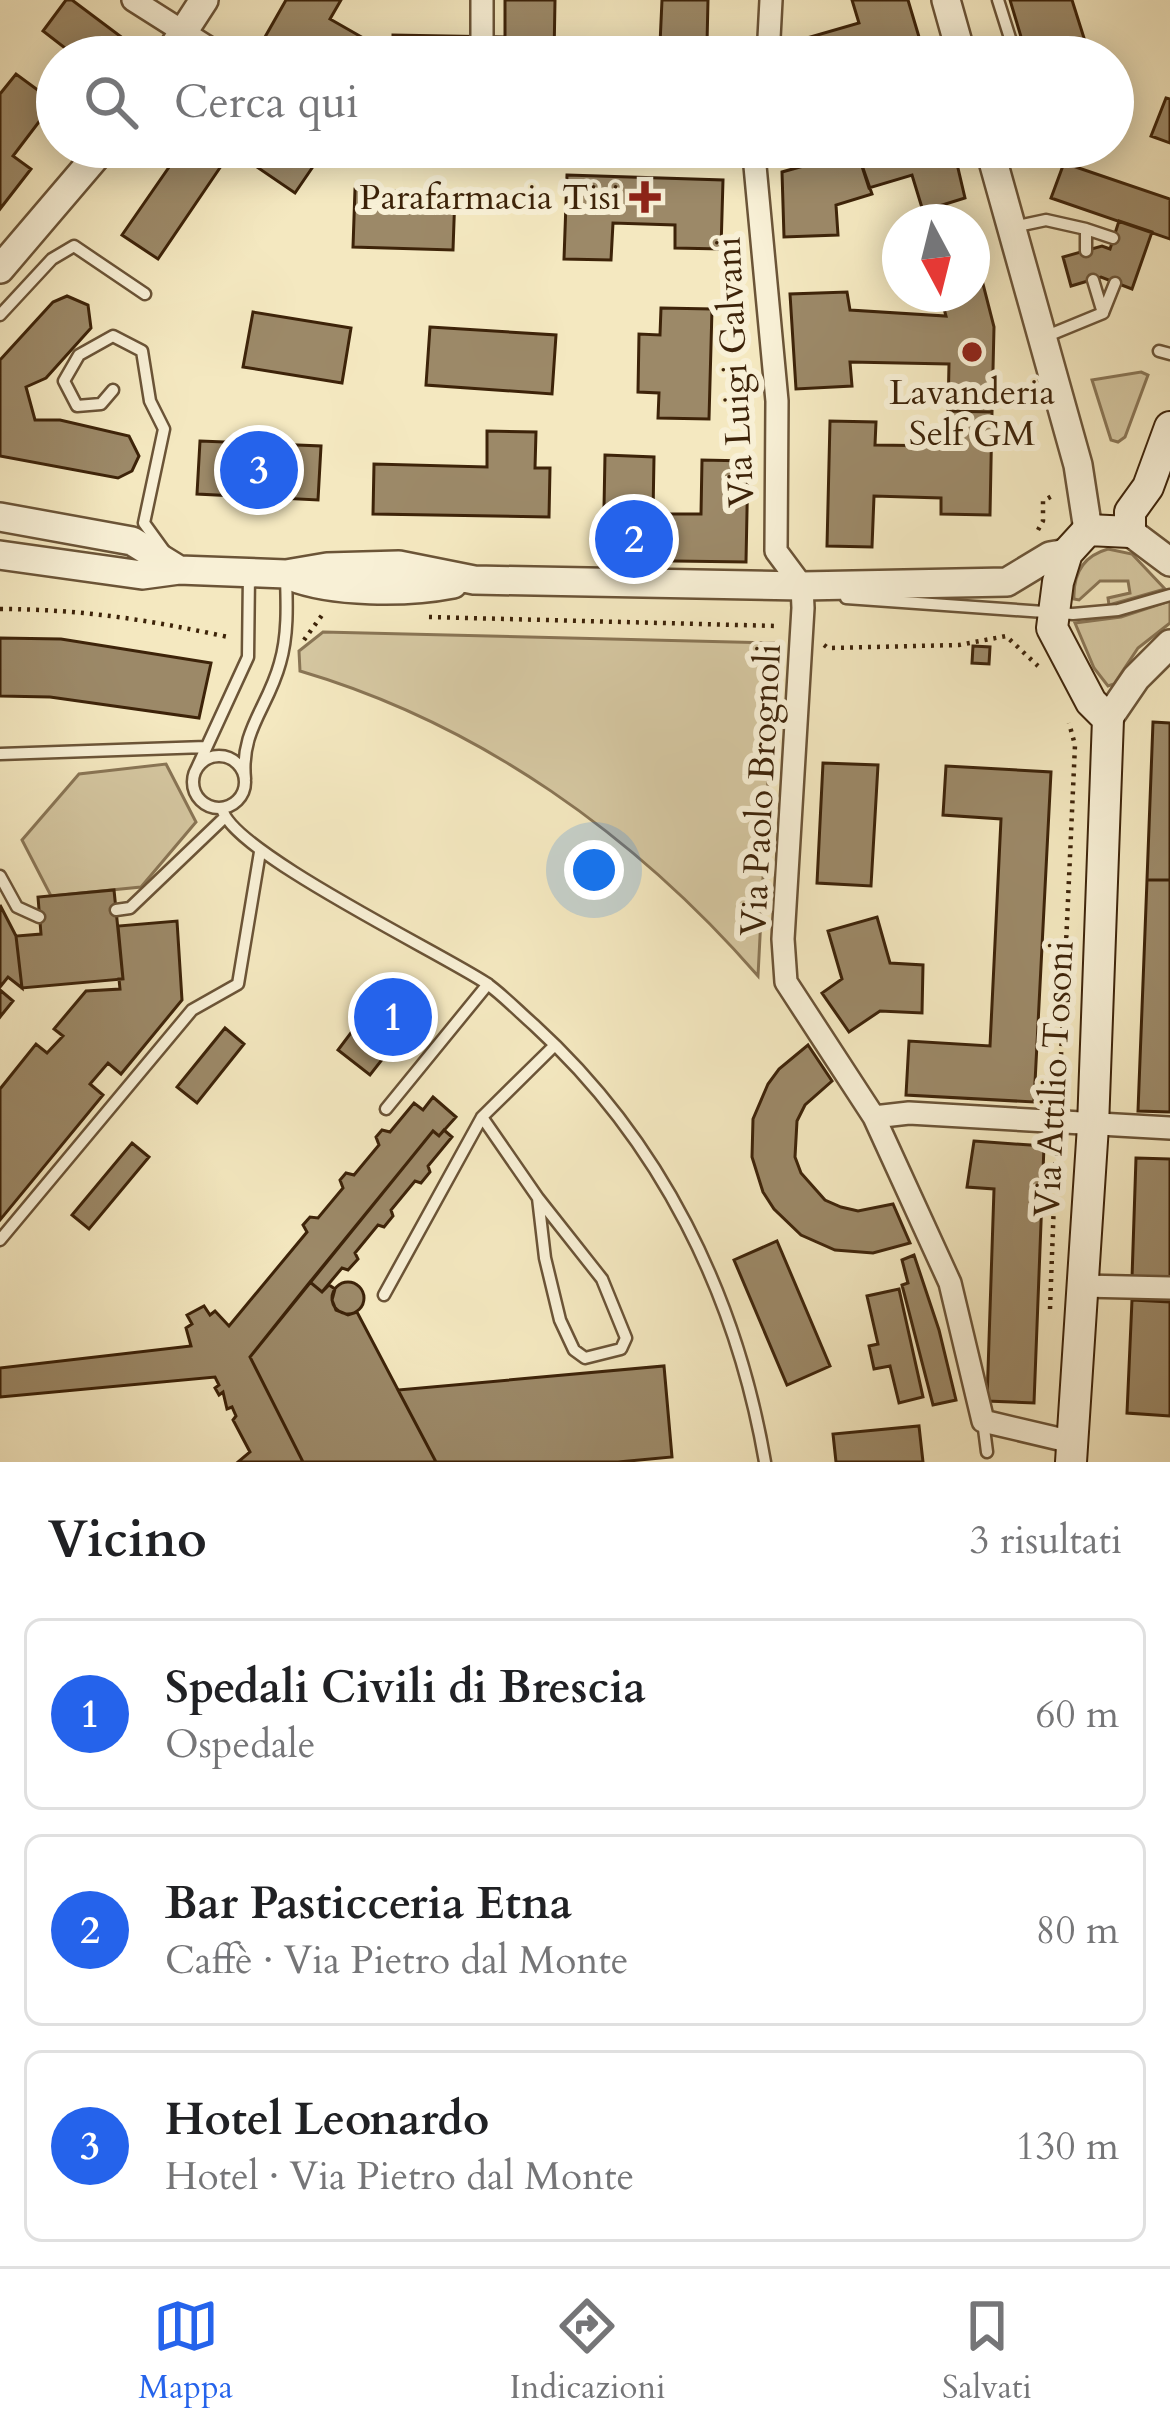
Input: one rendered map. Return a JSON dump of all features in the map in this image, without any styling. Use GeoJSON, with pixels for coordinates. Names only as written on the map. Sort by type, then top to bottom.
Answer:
{"type":"FeatureCollection","features":[{"type":"Feature","properties":{"kind":"main road"},"geometry":{"type":"LineString","coordinates":[[1108,719],[1090,702],[1052,628],[1054,614],[1067,553],[1088,530],[1130,532],[1130,512],[1148,487],[1170,427]]}},
{"type":"Feature","properties":{"kind":"main road","name":"Via Attilio Tosoni"},"geometry":{"type":"LineString","coordinates":[[1071,1452],[1093,1126],[1108,719]]}},
{"type":"Feature","properties":{"kind":"street"},"geometry":{"type":"LineString","coordinates":[[133,0],[166,36]]}},
{"type":"Feature","properties":{"kind":"street"},"geometry":{"type":"LineString","coordinates":[[181,36],[204,0]]}},
{"type":"Feature","properties":{"kind":"street"},"geometry":{"type":"LineString","coordinates":[[482,0],[482,36]]}},
{"type":"Feature","properties":{"kind":"street"},"geometry":{"type":"LineString","coordinates":[[769,36],[771,0]]}},
{"type":"Feature","properties":{"kind":"street"},"geometry":{"type":"LineString","coordinates":[[946,0],[956,36]]}},
{"type":"Feature","properties":{"kind":"street"},"geometry":{"type":"LineString","coordinates":[[2,264],[86,168]]}},
{"type":"Feature","properties":{"kind":"street","name":"Via Luigi Galvani"},"geometry":{"type":"LineString","coordinates":[[755,168],[777,400],[776,551],[802,586]]}},
{"type":"Feature","properties":{"kind":"street"},"geometry":{"type":"LineString","coordinates":[[995,168],[1078,464],[1088,530]]}},
{"type":"Feature","properties":{"kind":"street"},"geometry":{"type":"LineString","coordinates":[[0,517],[132,541],[179,570]]}},
{"type":"Feature","properties":{"kind":"street"},"geometry":{"type":"LineString","coordinates":[[1130,532],[1170,562]]}},
{"type":"Feature","properties":{"kind":"street"},"geometry":{"type":"LineString","coordinates":[[2,555],[142,575],[179,570],[286,574],[316,587],[429,589],[474,580],[802,586],[1007,582],[1050,556],[1067,553]]}},
{"type":"Feature","properties":{"kind":"street","name":"Via Paolo Brognoli"},"geometry":{"type":"LineString","coordinates":[[802,586],[783,939],[786,982],[874,1117],[950,1283],[983,1421]]}},
{"type":"Feature","properties":{"kind":"street"},"geometry":{"type":"LineString","coordinates":[[1108,719],[1136,678],[1170,644]]}},
{"type":"Feature","properties":{"kind":"street"},"geometry":{"type":"LineString","coordinates":[[874,1117],[909,1113],[1170,1127]]}},
{"type":"Feature","properties":{"kind":"street"},"geometry":{"type":"LineString","coordinates":[[1083,1286],[1170,1288]]}},
{"type":"Feature","properties":{"kind":"street"},"geometry":{"type":"LineString","coordinates":[[983,1421],[1071,1452]]}},
{"type":"Feature","properties":{"kind":"lane"},"geometry":{"type":"LineString","coordinates":[[998,0],[1009,36]]}},
{"type":"Feature","properties":{"kind":"lane"},"geometry":{"type":"LineString","coordinates":[[1013,227],[1046,220],[1113,238]]}},
{"type":"Feature","properties":{"kind":"lane"},"geometry":{"type":"LineString","coordinates":[[1086,229],[1086,251]]}},
{"type":"Feature","properties":{"kind":"lane"},"geometry":{"type":"LineString","coordinates":[[0,315],[52,259],[74,246],[145,294]]}},
{"type":"Feature","properties":{"kind":"lane"},"geometry":{"type":"LineString","coordinates":[[1093,280],[1103,313]]}},
{"type":"Feature","properties":{"kind":"lane"},"geometry":{"type":"LineString","coordinates":[[1044,337],[1103,313],[1115,283]]}},
{"type":"Feature","properties":{"kind":"lane"},"geometry":{"type":"LineString","coordinates":[[112,390],[101,404],[77,406],[64,381],[79,355],[113,336],[142,351],[150,400],[164,429],[144,524],[179,570]]}},
{"type":"Feature","properties":{"kind":"lane"},"geometry":{"type":"LineString","coordinates":[[249,574],[248,657],[196,770],[193,785],[200,800],[222,814],[260,852],[488,984],[594,1084],[677,1203],[710,1270],[740,1349],[765,1462]]}},
{"type":"Feature","properties":{"kind":"lane"},"geometry":{"type":"LineString","coordinates":[[116,910],[130,908],[237,802],[244,779],[242,752],[285,644],[286,574]]}},
{"type":"Feature","properties":{"kind":"lane"},"geometry":{"type":"LineString","coordinates":[[802,586],[826,597],[1054,614],[1118,610],[1170,595]]}},
{"type":"Feature","properties":{"kind":"lane"},"geometry":{"type":"LineString","coordinates":[[0,768],[1,754],[206,747]]}},
{"type":"Feature","properties":{"kind":"lane"},"geometry":{"type":"LineString","coordinates":[[196,770],[208,758],[224,757],[238,765],[244,779]]}},
{"type":"Feature","properties":{"kind":"lane"},"geometry":{"type":"LineString","coordinates":[[0,1240],[192,1010],[238,984],[260,852]]}},
{"type":"Feature","properties":{"kind":"lane"},"geometry":{"type":"LineString","coordinates":[[0,875],[17,907],[39,917]]}},
{"type":"Feature","properties":{"kind":"lane"},"geometry":{"type":"LineString","coordinates":[[386,1109],[488,984]]}},
{"type":"Feature","properties":{"kind":"lane"},"geometry":{"type":"LineString","coordinates":[[384,1295],[482,1117],[555,1045]]}},
{"type":"Feature","properties":{"kind":"lane"},"geometry":{"type":"LineString","coordinates":[[482,1117],[602,1279],[626,1338],[621,1349],[585,1358],[574,1350],[560,1320],[545,1258],[538,1198]]}},
{"type":"Feature","properties":{"kind":"lane"},"geometry":{"type":"LineString","coordinates":[[983,1421],[987,1452]]}},
{"type":"Feature","properties":{"kind":"path"},"geometry":{"type":"LineString","coordinates":[[0,610],[158,620],[250,641]]}},
{"type":"Feature","properties":{"kind":"path"},"geometry":{"type":"LineString","coordinates":[[285,644],[307,638],[325,611]]}},
{"type":"Feature","properties":{"kind":"path"},"geometry":{"type":"LineString","coordinates":[[415,616],[803,627],[828,648],[959,645],[1006,636],[1048,677]]}},
{"type":"Feature","properties":{"kind":"path"},"geometry":{"type":"LineString","coordinates":[[1058,1104],[1075,745],[1067,716]]}},
{"type":"Feature","properties":{"kind":"path"},"geometry":{"type":"LineString","coordinates":[[1050,1311],[1056,1147]]}},
{"type":"Feature","properties":{"kind":"shaded area"},"geometry":{"type":"Polygon","coordinates":[[[1141,372],[1148,375],[1125,437],[1111,440],[1092,380],[1141,372]]]}},
{"type":"Feature","properties":{"kind":"shaded area"},"geometry":{"type":"Polygon","coordinates":[[[1108,549],[1132,554],[1165,589],[1109,605],[1108,598],[1130,593],[1128,581],[1100,581],[1079,600],[1074,599],[1081,567],[1108,549]]]}},
{"type":"Feature","properties":{"kind":"shaded area"},"geometry":{"type":"Polygon","coordinates":[[[1170,601],[1170,623],[1138,648],[1108,686],[1094,668],[1075,623],[1121,617],[1170,601]]]}},
{"type":"Feature","properties":{"kind":"shaded area"},"geometry":{"type":"Polygon","coordinates":[[[323,632],[775,643],[758,976],[660,877],[551,791],[430,721],[300,671],[299,651],[323,632]]]}},
{"type":"Feature","properties":{"kind":"shaded area"},"geometry":{"type":"Polygon","coordinates":[[[166,764],[196,822],[141,887],[51,896],[22,840],[79,774],[166,764]]]}},
{"type":"Feature","properties":{"kind":"building"},"geometry":{"type":"Polygon","coordinates":[[[66,0],[72,0],[120,36],[50,36],[43,31],[66,0]]]}},
{"type":"Feature","properties":{"kind":"building"},"geometry":{"type":"Polygon","coordinates":[[[286,0],[341,0],[330,19],[360,36],[266,36],[286,0]]]}},
{"type":"Feature","properties":{"kind":"building"},"geometry":{"type":"Polygon","coordinates":[[[505,0],[555,0],[554,36],[505,36],[505,0]]]}},
{"type":"Feature","properties":{"kind":"building"},"geometry":{"type":"Polygon","coordinates":[[[662,0],[708,0],[707,36],[660,36],[662,0]]]}},
{"type":"Feature","properties":{"kind":"building"},"geometry":{"type":"Polygon","coordinates":[[[852,0],[908,0],[919,36],[814,36],[859,23],[852,0]]]}},
{"type":"Feature","properties":{"kind":"building"},"geometry":{"type":"Polygon","coordinates":[[[1010,0],[1072,0],[1083,36],[1021,36],[1010,0]]]}},
{"type":"Feature","properties":{"kind":"building"},"geometry":{"type":"Polygon","coordinates":[[[16,74],[36,89],[36,126],[13,156],[31,169],[0,209],[0,94],[16,74]]]}},
{"type":"Feature","properties":{"kind":"building"},"geometry":{"type":"Polygon","coordinates":[[[1166,98],[1170,99],[1170,143],[1151,136],[1166,98]]]}},
{"type":"Feature","properties":{"kind":"building"},"geometry":{"type":"Polygon","coordinates":[[[168,168],[220,168],[158,259],[122,235],[168,168]]]}},
{"type":"Feature","properties":{"kind":"building"},"geometry":{"type":"Polygon","coordinates":[[[258,168],[312,168],[295,193],[258,168]]]}},
{"type":"Feature","properties":{"kind":"building"},"geometry":{"type":"Polygon","coordinates":[[[863,168],[958,168],[965,198],[921,204],[912,175],[869,188],[863,168]]]}},
{"type":"Feature","properties":{"kind":"building"},"geometry":{"type":"Polygon","coordinates":[[[863,168],[872,194],[836,205],[838,235],[784,237],[782,172],[863,168]]]}},
{"type":"Feature","properties":{"kind":"building"},"geometry":{"type":"Polygon","coordinates":[[[1062,168],[1079,168],[1170,199],[1170,239],[1051,198],[1062,168]]]}},
{"type":"Feature","properties":{"kind":"building"},"geometry":{"type":"Polygon","coordinates":[[[567,175],[723,180],[721,249],[675,248],[675,225],[613,223],[611,260],[564,259],[567,175]]]}},
{"type":"Feature","properties":{"kind":"building"},"geometry":{"type":"Polygon","coordinates":[[[355,189],[455,193],[453,250],[353,247],[355,189]]]}},
{"type":"Feature","properties":{"kind":"building"},"geometry":{"type":"Polygon","coordinates":[[[1119,221],[1152,232],[1132,289],[1101,277],[1071,286],[1063,257],[1102,246],[1110,249],[1119,221]]]}},
{"type":"Feature","properties":{"kind":"building"},"geometry":{"type":"Polygon","coordinates":[[[847,292],[850,310],[946,316],[945,312],[990,311],[994,327],[992,412],[948,411],[949,364],[850,362],[852,386],[796,389],[790,294],[847,292]]]}},
{"type":"Feature","properties":{"kind":"building"},"geometry":{"type":"Polygon","coordinates":[[[67,296],[88,305],[91,328],[46,378],[26,387],[35,420],[60,420],[129,436],[139,456],[132,471],[118,478],[0,456],[0,360],[53,302],[67,296]]]}},
{"type":"Feature","properties":{"kind":"building"},"geometry":{"type":"Polygon","coordinates":[[[661,308],[712,309],[709,419],[658,418],[659,393],[638,392],[639,334],[660,335],[661,308]]]}},
{"type":"Feature","properties":{"kind":"building"},"geometry":{"type":"Polygon","coordinates":[[[253,312],[351,328],[342,383],[243,367],[253,312]]]}},
{"type":"Feature","properties":{"kind":"building"},"geometry":{"type":"Polygon","coordinates":[[[430,327],[556,335],[552,394],[426,385],[430,327]]]}},
{"type":"Feature","properties":{"kind":"building"},"geometry":{"type":"Polygon","coordinates":[[[948,411],[992,412],[990,515],[941,514],[941,498],[874,496],[872,547],[827,546],[830,421],[876,422],[875,445],[947,446],[948,411]]]}},
{"type":"Feature","properties":{"kind":"building"},"geometry":{"type":"Polygon","coordinates":[[[487,431],[536,432],[535,468],[550,468],[549,517],[373,514],[374,464],[487,467],[487,431]]]}},
{"type":"Feature","properties":{"kind":"building"},"geometry":{"type":"Polygon","coordinates":[[[200,441],[321,446],[318,500],[197,494],[200,441]]]}},
{"type":"Feature","properties":{"kind":"building"},"geometry":{"type":"Polygon","coordinates":[[[605,455],[654,457],[653,514],[701,514],[702,460],[748,461],[746,562],[603,560],[605,455]]]}},
{"type":"Feature","properties":{"kind":"building"},"geometry":{"type":"Polygon","coordinates":[[[0,638],[61,639],[211,663],[199,718],[50,697],[0,696],[0,638]]]}},
{"type":"Feature","properties":{"kind":"building"},"geometry":{"type":"Polygon","coordinates":[[[973,646],[990,647],[989,664],[972,663],[973,646]]]}},
{"type":"Feature","properties":{"kind":"building"},"geometry":{"type":"Polygon","coordinates":[[[1153,722],[1170,723],[1170,880],[1147,880],[1153,722]]]}},
{"type":"Feature","properties":{"kind":"building"},"geometry":{"type":"Polygon","coordinates":[[[823,763],[878,765],[871,886],[817,883],[823,763]]]}},
{"type":"Feature","properties":{"kind":"building"},"geometry":{"type":"Polygon","coordinates":[[[946,766],[1051,772],[1034,1102],[906,1095],[909,1041],[990,1046],[1001,819],[943,815],[946,766]]]}},
{"type":"Feature","properties":{"kind":"building"},"geometry":{"type":"Polygon","coordinates":[[[1147,880],[1170,880],[1170,1112],[1138,1111],[1147,880]]]}},
{"type":"Feature","properties":{"kind":"building"},"geometry":{"type":"Polygon","coordinates":[[[114,890],[123,979],[22,988],[16,936],[41,934],[38,897],[114,890]]]}},
{"type":"Feature","properties":{"kind":"building"},"geometry":{"type":"Polygon","coordinates":[[[0,905],[16,936],[22,988],[8,977],[0,987],[0,905]]]}},
{"type":"Feature","properties":{"kind":"building"},"geometry":{"type":"Polygon","coordinates":[[[877,917],[890,963],[923,965],[922,1013],[880,1011],[849,1032],[822,993],[842,979],[828,931],[877,917]]]}},
{"type":"Feature","properties":{"kind":"building"},"geometry":{"type":"Polygon","coordinates":[[[177,921],[182,1000],[121,1074],[108,1063],[90,1084],[103,1095],[0,1220],[0,1089],[36,1044],[47,1053],[63,1036],[54,1029],[86,991],[120,989],[118,926],[177,921]]]}},
{"type":"Feature","properties":{"kind":"building"},"geometry":{"type":"Polygon","coordinates":[[[384,989],[417,1015],[370,1075],[338,1050],[384,989]]]}},
{"type":"Feature","properties":{"kind":"building"},"geometry":{"type":"Polygon","coordinates":[[[0,990],[13,1001],[0,1017],[0,990]]]}},
{"type":"Feature","properties":{"kind":"building"},"geometry":{"type":"Polygon","coordinates":[[[225,1028],[244,1044],[197,1103],[177,1087],[225,1028]]]}},
{"type":"Feature","properties":{"kind":"building"},"geometry":{"type":"Polygon","coordinates":[[[808,1045],[832,1081],[805,1105],[797,1121],[795,1157],[801,1173],[825,1200],[841,1207],[858,1211],[893,1204],[910,1243],[873,1253],[835,1250],[801,1235],[763,1192],[752,1157],[753,1119],[779,1069],[808,1045]]]}},
{"type":"Feature","properties":{"kind":"building"},"geometry":{"type":"Polygon","coordinates":[[[433,1097],[456,1117],[439,1136],[433,1131],[250,1357],[303,1462],[238,1462],[250,1452],[233,1420],[232,1407],[227,1409],[223,1392],[219,1395],[215,1388],[219,1385],[215,1377],[0,1397],[0,1368],[191,1346],[186,1328],[192,1324],[187,1315],[204,1306],[229,1326],[307,1232],[303,1225],[310,1217],[318,1218],[343,1188],[340,1180],[346,1173],[354,1175],[379,1145],[376,1137],[382,1130],[390,1132],[414,1103],[423,1110],[433,1097]]]}},
{"type":"Feature","properties":{"kind":"building"},"geometry":{"type":"Polygon","coordinates":[[[444,1130],[452,1137],[428,1166],[430,1172],[421,1183],[415,1181],[391,1210],[393,1216],[384,1227],[378,1225],[355,1253],[358,1259],[348,1270],[342,1268],[322,1292],[310,1282],[433,1131],[439,1136],[444,1130]]]}},
{"type":"Feature","properties":{"kind":"building"},"geometry":{"type":"Polygon","coordinates":[[[974,1141],[1044,1146],[1034,1403],[987,1401],[994,1189],[967,1187],[974,1141]]]}},
{"type":"Feature","properties":{"kind":"building"},"geometry":{"type":"Polygon","coordinates":[[[132,1143],[149,1157],[89,1229],[72,1215],[132,1143]]]}},
{"type":"Feature","properties":{"kind":"building"},"geometry":{"type":"Polygon","coordinates":[[[1136,1158],[1170,1159],[1170,1279],[1132,1278],[1136,1158]]]}},
{"type":"Feature","properties":{"kind":"building"},"geometry":{"type":"Polygon","coordinates":[[[777,1241],[830,1366],[787,1385],[734,1260],[777,1241]]]}},
{"type":"Feature","properties":{"kind":"building"},"geometry":{"type":"Polygon","coordinates":[[[914,1255],[956,1400],[933,1405],[902,1285],[908,1283],[902,1260],[914,1255]]]}},
{"type":"Feature","properties":{"kind":"building"},"geometry":{"type":"Polygon","coordinates":[[[310,1282],[322,1292],[329,1285],[335,1289],[336,1310],[348,1315],[357,1312],[436,1462],[303,1462],[250,1357],[310,1282]]]}},
{"type":"Feature","properties":{"kind":"building"},"geometry":{"type":"Polygon","coordinates":[[[348,1282],[359,1287],[364,1298],[359,1309],[348,1314],[337,1309],[332,1298],[337,1287],[348,1282]]]}},
{"type":"Feature","properties":{"kind":"building"},"geometry":{"type":"Polygon","coordinates":[[[899,1289],[923,1397],[899,1403],[890,1366],[874,1369],[869,1346],[878,1344],[867,1296],[899,1289]]]}},
{"type":"Feature","properties":{"kind":"building"},"geometry":{"type":"Polygon","coordinates":[[[1132,1300],[1170,1302],[1170,1416],[1127,1413],[1132,1300]]]}},
{"type":"Feature","properties":{"kind":"building"},"geometry":{"type":"Polygon","coordinates":[[[664,1366],[672,1457],[618,1462],[436,1462],[398,1390],[664,1366]]]}},
{"type":"Feature","properties":{"kind":"building"},"geometry":{"type":"Polygon","coordinates":[[[919,1426],[923,1462],[836,1462],[833,1434],[919,1426]]]}},
{"type":"Feature","properties":{"kind":"place","name":"Parafarmacia Tisi"},"geometry":{"type":"Point","coordinates":[645,197]}},
{"type":"Feature","properties":{"kind":"place","name":"Lavanderia Self GM"},"geometry":{"type":"Point","coordinates":[972,352]}},
{"type":"Feature","properties":{"kind":"place","name":"Hotel Leonardo"},"geometry":{"type":"Point","coordinates":[259,470]}},
{"type":"Feature","properties":{"kind":"place","name":"Bar Pasticceria Etna"},"geometry":{"type":"Point","coordinates":[634,539]}},
{"type":"Feature","properties":{"kind":"place","name":"Spedali Civili di Brescia"},"geometry":{"type":"Point","coordinates":[393,1017]}}]}
